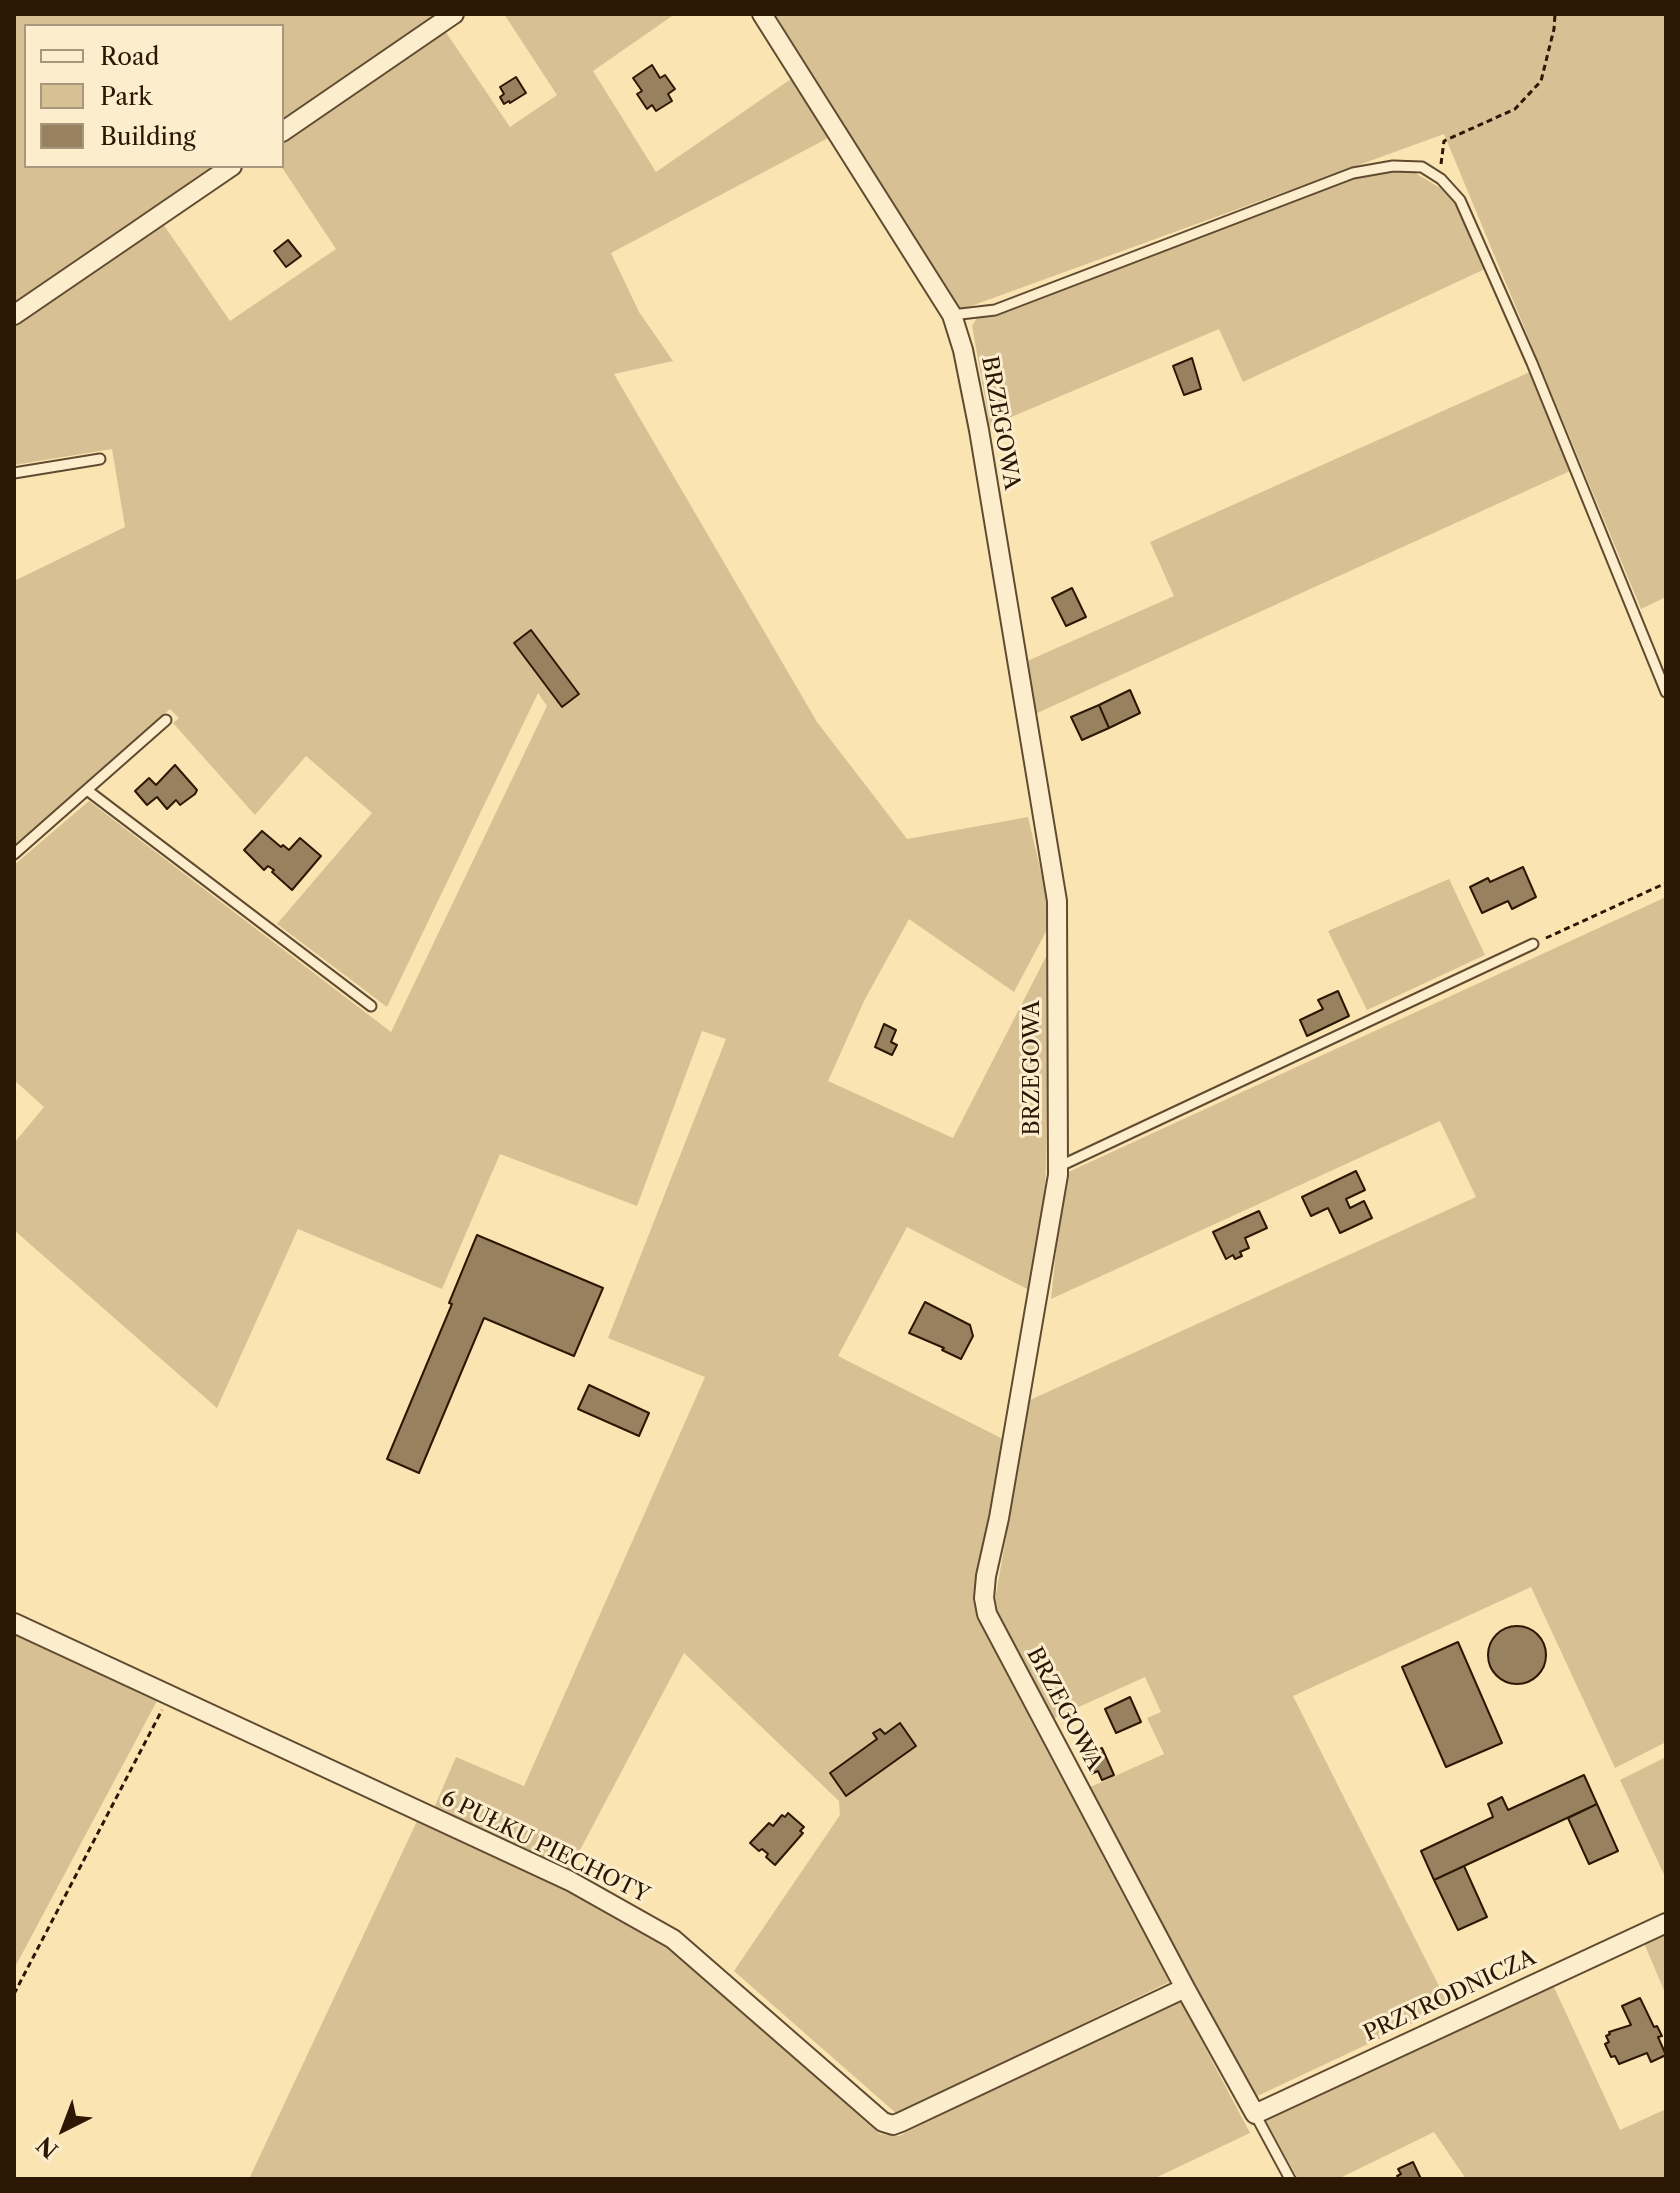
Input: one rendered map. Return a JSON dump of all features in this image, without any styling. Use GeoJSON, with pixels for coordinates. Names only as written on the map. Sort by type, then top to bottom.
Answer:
{"type":"FeatureCollection","features":[{"type":"Feature","properties":{"kind":"street"},"geometry":{"type":"LineString","coordinates":[[284,131],[454,14]]}},
{"type":"Feature","properties":{"kind":"street","name":"BRZEGOWA"},"geometry":{"type":"LineString","coordinates":[[762,14],[952,315],[963,350],[979,430],[1057,901],[1057,1167],[984,1598],[987,1614],[1255,2114]]}},
{"type":"Feature","properties":{"kind":"street"},"geometry":{"type":"LineString","coordinates":[[14,315],[229,168]]}},
{"type":"Feature","properties":{"kind":"street","name":"6 PUŁKU PIECHOTY"},"geometry":{"type":"LineString","coordinates":[[14,1623],[570,1881],[673,1939],[874,2115],[893,2125],[1185,1988]]}},
{"type":"Feature","properties":{"kind":"street","name":"PRZYRODNICZA"},"geometry":{"type":"LineString","coordinates":[[1255,2114],[1666,1923]]}},
{"type":"Feature","properties":{"kind":"lane"},"geometry":{"type":"LineString","coordinates":[[952,315],[995,310],[1353,173],[1393,166],[1422,167],[1441,179],[1460,200],[1532,363],[1666,692]]}},
{"type":"Feature","properties":{"kind":"lane"},"geometry":{"type":"LineString","coordinates":[[14,473],[100,459]]}},
{"type":"Feature","properties":{"kind":"lane"},"geometry":{"type":"LineString","coordinates":[[14,854],[166,720]]}},
{"type":"Feature","properties":{"kind":"lane"},"geometry":{"type":"LineString","coordinates":[[87,790],[371,1006]]}},
{"type":"Feature","properties":{"kind":"lane"},"geometry":{"type":"LineString","coordinates":[[1057,1167],[1533,944]]}},
{"type":"Feature","properties":{"kind":"lane"},"geometry":{"type":"LineString","coordinates":[[1255,2114],[1290,2179]]}},
{"type":"Feature","properties":{"kind":"path"},"geometry":{"type":"LineString","coordinates":[[1441,179],[1444,141],[1515,109],[1541,81],[1555,14]]}},
{"type":"Feature","properties":{"kind":"path"},"geometry":{"type":"LineString","coordinates":[[1533,944],[1666,883]]}},
{"type":"Feature","properties":{"kind":"path"},"geometry":{"type":"LineString","coordinates":[[14,1994],[170,1696]]}},
{"type":"Feature","properties":{"kind":"green space"},"geometry":{"type":"Polygon","coordinates":[[[14,14],[445,14],[284,125],[284,24],[24,24],[24,168],[221,168],[14,309],[14,14]]]}},
{"type":"Feature","properties":{"kind":"green space"},"geometry":{"type":"Polygon","coordinates":[[[504,14],[675,14],[593,71],[656,172],[791,79],[828,138],[611,253],[639,312],[673,361],[614,374],[817,722],[907,839],[1028,817],[1050,910],[1050,924],[1014,992],[909,919],[864,1001],[828,1081],[953,1138],[1051,947],[1045,1202],[1031,1291],[907,1227],[838,1356],[1005,1440],[976,1617],[1169,1982],[897,2114],[734,1971],[840,1815],[839,1801],[684,1653],[570,1869],[434,1808],[456,1757],[524,1786],[705,1377],[608,1338],[726,1039],[702,1031],[637,1206],[500,1154],[442,1289],[298,1229],[217,1408],[14,1230],[14,1143],[44,1107],[14,1080],[14,865],[89,801],[391,1032],[547,706],[538,693],[387,1007],[277,924],[372,813],[306,756],[255,815],[173,723],[179,718],[170,709],[14,846],[14,581],[125,527],[112,449],[14,465],[14,321],[161,221],[230,321],[336,249],[282,168],[284,137],[443,28],[510,127],[557,95],[504,14]]]}},
{"type":"Feature","properties":{"kind":"green space"},"geometry":{"type":"Polygon","coordinates":[[[775,14],[1666,14],[1666,597],[1641,609],[1444,134],[960,310],[775,14]]]}},
{"type":"Feature","properties":{"kind":"green space"},"geometry":{"type":"Polygon","coordinates":[[[1412,171],[1445,191],[1456,204],[1487,268],[1243,382],[1219,329],[990,426],[972,326],[978,316],[1000,315],[1365,174],[1412,171]]]}},
{"type":"Feature","properties":{"kind":"green space"},"geometry":{"type":"Polygon","coordinates":[[[1530,372],[1570,471],[1035,714],[1025,662],[1174,596],[1150,542],[1530,372]]]}},
{"type":"Feature","properties":{"kind":"green space"},"geometry":{"type":"Polygon","coordinates":[[[1449,879],[1485,955],[1367,1010],[1328,931],[1449,879]]]}},
{"type":"Feature","properties":{"kind":"green space"},"geometry":{"type":"Polygon","coordinates":[[[1666,897],[1666,1742],[1615,1768],[1531,1587],[1293,1696],[1449,2006],[1253,2098],[1086,1789],[1164,1754],[1147,1718],[1161,1712],[1145,1677],[1050,1720],[993,1611],[1030,1400],[1476,1197],[1440,1121],[1051,1299],[1064,1174],[1666,897]]]}},
{"type":"Feature","properties":{"kind":"green space"},"geometry":{"type":"Polygon","coordinates":[[[14,1632],[158,1699],[14,1969],[14,1632]]]}},
{"type":"Feature","properties":{"kind":"green space"},"geometry":{"type":"Polygon","coordinates":[[[1666,1757],[1666,1879],[1620,1780],[1666,1757]]]}},
{"type":"Feature","properties":{"kind":"green space"},"geometry":{"type":"Polygon","coordinates":[[[417,1821],[597,1902],[674,1953],[880,2134],[899,2136],[1179,1998],[1250,2133],[1153,2179],[249,2179],[417,1821]]]}},
{"type":"Feature","properties":{"kind":"green space"},"geometry":{"type":"Polygon","coordinates":[[[1666,1933],[1666,1995],[1644,1943],[1666,1933]]]}},
{"type":"Feature","properties":{"kind":"green space"},"geometry":{"type":"Polygon","coordinates":[[[1553,1985],[1620,2130],[1666,2109],[1666,2179],[1466,2179],[1434,2132],[1338,2179],[1298,2179],[1266,2121],[1387,2061],[1553,1985]]]}},
{"type":"Feature","properties":{"kind":"building"},"geometry":{"type":"Polygon","coordinates":[[[652,65],[660,78],[665,75],[675,89],[668,94],[672,101],[656,111],[652,105],[647,109],[637,94],[642,91],[633,78],[652,65]]]}},
{"type":"Feature","properties":{"kind":"building"},"geometry":{"type":"Polygon","coordinates":[[[516,77],[526,93],[504,104],[500,87],[516,77]]]}},
{"type":"Feature","properties":{"kind":"building"},"geometry":{"type":"Polygon","coordinates":[[[288,240],[301,256],[286,267],[274,251],[288,240]]]}},
{"type":"Feature","properties":{"kind":"building"},"geometry":{"type":"Polygon","coordinates":[[[1192,358],[1201,389],[1184,395],[1173,366],[1192,358]]]}},
{"type":"Feature","properties":{"kind":"building"},"geometry":{"type":"Polygon","coordinates":[[[1072,588],[1086,617],[1066,626],[1052,598],[1072,588]]]}},
{"type":"Feature","properties":{"kind":"building"},"geometry":{"type":"Polygon","coordinates":[[[531,630],[579,694],[562,707],[514,643],[531,630]]]}},
{"type":"Feature","properties":{"kind":"building"},"geometry":{"type":"Polygon","coordinates":[[[1130,690],[1140,713],[1109,728],[1099,705],[1130,690]]]}},
{"type":"Feature","properties":{"kind":"building"},"geometry":{"type":"Polygon","coordinates":[[[1099,705],[1109,728],[1082,740],[1071,717],[1099,705]]]}},
{"type":"Feature","properties":{"kind":"building"},"geometry":{"type":"Polygon","coordinates":[[[175,765],[197,790],[195,794],[180,805],[176,800],[167,809],[157,797],[147,805],[135,791],[149,778],[156,785],[175,765]]]}},
{"type":"Feature","properties":{"kind":"building"},"geometry":{"type":"Polygon","coordinates":[[[262,831],[289,850],[300,838],[321,856],[292,890],[272,872],[274,870],[268,866],[264,870],[244,850],[262,831]]]}},
{"type":"Feature","properties":{"kind":"building"},"geometry":{"type":"Polygon","coordinates":[[[1523,867],[1536,897],[1512,909],[1508,901],[1482,913],[1470,887],[1523,867]]]}},
{"type":"Feature","properties":{"kind":"building"},"geometry":{"type":"Polygon","coordinates":[[[1338,991],[1349,1016],[1307,1036],[1300,1020],[1323,1009],[1318,1000],[1338,991]]]}},
{"type":"Feature","properties":{"kind":"building"},"geometry":{"type":"Polygon","coordinates":[[[884,1024],[896,1030],[891,1042],[897,1045],[892,1055],[875,1047],[884,1024]]]}},
{"type":"Feature","properties":{"kind":"building"},"geometry":{"type":"Polygon","coordinates":[[[1356,1171],[1365,1190],[1346,1199],[1350,1208],[1364,1201],[1372,1218],[1340,1233],[1328,1208],[1311,1216],[1302,1197],[1356,1171]]]}},
{"type":"Feature","properties":{"kind":"building"},"geometry":{"type":"Polygon","coordinates":[[[1259,1211],[1267,1228],[1245,1238],[1249,1248],[1240,1252],[1242,1256],[1235,1259],[1233,1255],[1226,1259],[1213,1232],[1259,1211]]]}},
{"type":"Feature","properties":{"kind":"building"},"geometry":{"type":"Polygon","coordinates":[[[477,1235],[603,1288],[574,1356],[484,1318],[419,1473],[387,1459],[452,1304],[449,1303],[477,1235]]]}},
{"type":"Feature","properties":{"kind":"building"},"geometry":{"type":"Polygon","coordinates":[[[925,1302],[970,1325],[973,1336],[961,1359],[909,1333],[925,1302]]]}},
{"type":"Feature","properties":{"kind":"building"},"geometry":{"type":"Polygon","coordinates":[[[589,1385],[649,1413],[639,1436],[578,1409],[589,1385]]]}},
{"type":"Feature","properties":{"kind":"building"},"geometry":{"type":"Polygon","coordinates":[[[1517,1626],[1538,1634],[1546,1655],[1538,1676],[1517,1684],[1496,1676],[1488,1655],[1496,1634],[1517,1626]]]}},
{"type":"Feature","properties":{"kind":"building"},"geometry":{"type":"Polygon","coordinates":[[[1458,1642],[1502,1743],[1446,1767],[1402,1667],[1458,1642]]]}},
{"type":"Feature","properties":{"kind":"building"},"geometry":{"type":"Polygon","coordinates":[[[1130,1697],[1141,1722],[1116,1733],[1105,1709],[1130,1697]]]}},
{"type":"Feature","properties":{"kind":"building"},"geometry":{"type":"Polygon","coordinates":[[[900,1723],[916,1746],[846,1796],[830,1773],[877,1739],[873,1733],[880,1729],[885,1734],[900,1723]]]}},
{"type":"Feature","properties":{"kind":"building"},"geometry":{"type":"Polygon","coordinates":[[[1102,1748],[1114,1775],[1102,1780],[1098,1771],[1091,1774],[1083,1756],[1102,1748]]]}},
{"type":"Feature","properties":{"kind":"building"},"geometry":{"type":"Polygon","coordinates":[[[1584,1775],[1597,1804],[1434,1880],[1421,1851],[1493,1817],[1488,1804],[1502,1797],[1508,1810],[1584,1775]]]}},
{"type":"Feature","properties":{"kind":"building"},"geometry":{"type":"Polygon","coordinates":[[[1597,1804],[1618,1851],[1589,1864],[1568,1818],[1597,1804]]]}},
{"type":"Feature","properties":{"kind":"building"},"geometry":{"type":"Polygon","coordinates":[[[788,1813],[804,1827],[800,1831],[803,1833],[775,1865],[766,1857],[768,1854],[750,1843],[769,1823],[773,1826],[782,1815],[785,1817],[788,1813]]]}},
{"type":"Feature","properties":{"kind":"building"},"geometry":{"type":"Polygon","coordinates":[[[1464,1866],[1487,1917],[1458,1930],[1434,1880],[1464,1866]]]}},
{"type":"Feature","properties":{"kind":"building"},"geometry":{"type":"Polygon","coordinates":[[[1640,1998],[1654,2027],[1657,2026],[1662,2036],[1658,2037],[1666,2055],[1651,2062],[1647,2053],[1619,2064],[1615,2056],[1611,2057],[1605,2044],[1609,2042],[1606,2036],[1609,2032],[1631,2025],[1622,2006],[1640,1998]]]}},
{"type":"Feature","properties":{"kind":"building"},"geometry":{"type":"Polygon","coordinates":[[[1413,2162],[1421,2179],[1399,2179],[1397,2176],[1401,2174],[1398,2169],[1413,2162]]]}}]}
